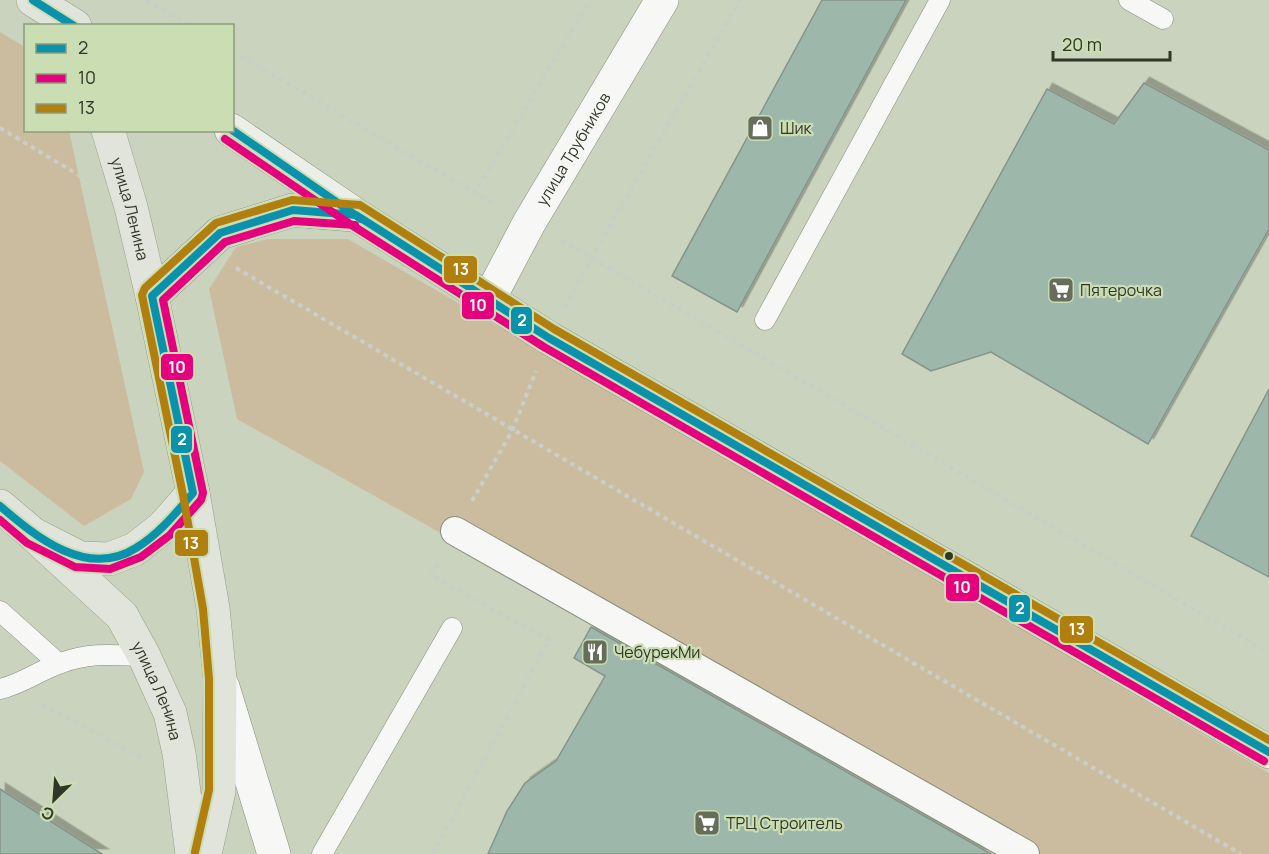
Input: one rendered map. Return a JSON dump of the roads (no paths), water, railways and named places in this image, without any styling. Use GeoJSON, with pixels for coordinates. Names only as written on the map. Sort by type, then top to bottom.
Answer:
{"type":"FeatureCollection","features":[{"type":"Feature","properties":{"kind":"main road"},"geometry":{"type":"LineString","coordinates":[[33,0],[73,24]]}},
{"type":"Feature","properties":{"kind":"main road","name":"улица Ленина"},"geometry":{"type":"LineString","coordinates":[[109,132],[131,207],[152,296],[193,493],[213,608],[220,679],[219,791],[205,854]]}},
{"type":"Feature","properties":{"kind":"main road"},"geometry":{"type":"LineString","coordinates":[[234,132],[356,215],[549,338],[1269,752]]}},
{"type":"Feature","properties":{"kind":"main road"},"geometry":{"type":"LineString","coordinates":[[152,296],[220,233],[293,210],[356,215]]}},
{"type":"Feature","properties":{"kind":"main road"},"geometry":{"type":"LineString","coordinates":[[0,506],[33,534],[80,558],[109,559],[135,549],[163,527],[193,493]]}},
{"type":"Feature","properties":{"kind":"main road","name":"улица Ленина"},"geometry":{"type":"LineString","coordinates":[[33,534],[122,616],[144,656],[170,713],[179,753],[192,854]]}},
{"type":"Feature","properties":{"kind":"street","name":"улица Трубников"},"geometry":{"type":"LineString","coordinates":[[489,299],[529,223],[662,0]]}},
{"type":"Feature","properties":{"kind":"street"},"geometry":{"type":"LineString","coordinates":[[455,531],[1025,854]]}},
{"type":"Feature","properties":{"kind":"street","name":"улица Ленина"},"geometry":{"type":"LineString","coordinates":[[220,679],[274,854]]}},
{"type":"Feature","properties":{"kind":"lane"},"geometry":{"type":"LineString","coordinates":[[765,320],[940,0]]}},
{"type":"Feature","properties":{"kind":"lane"},"geometry":{"type":"LineString","coordinates":[[1129,0],[1163,19]]}},
{"type":"Feature","properties":{"kind":"lane"},"geometry":{"type":"LineString","coordinates":[[0,611],[59,664]]}},
{"type":"Feature","properties":{"kind":"lane"},"geometry":{"type":"LineString","coordinates":[[322,854],[452,628]]}},
{"type":"Feature","properties":{"kind":"lane"},"geometry":{"type":"LineString","coordinates":[[5,688],[59,664],[89,655],[144,656]]}},
{"type":"Feature","properties":{"kind":"place","name":"Шик"},"geometry":{"type":"Point","coordinates":[760,128]}},
{"type":"Feature","properties":{"kind":"place","name":"Пятерочка"},"geometry":{"type":"Point","coordinates":[1061,290]}},
{"type":"Feature","properties":{"kind":"place","name":"ЧебурекМи"},"geometry":{"type":"Point","coordinates":[595,652]}},
{"type":"Feature","properties":{"kind":"place","name":"ТРЦ Строитель"},"geometry":{"type":"Point","coordinates":[707,823]}}]}
